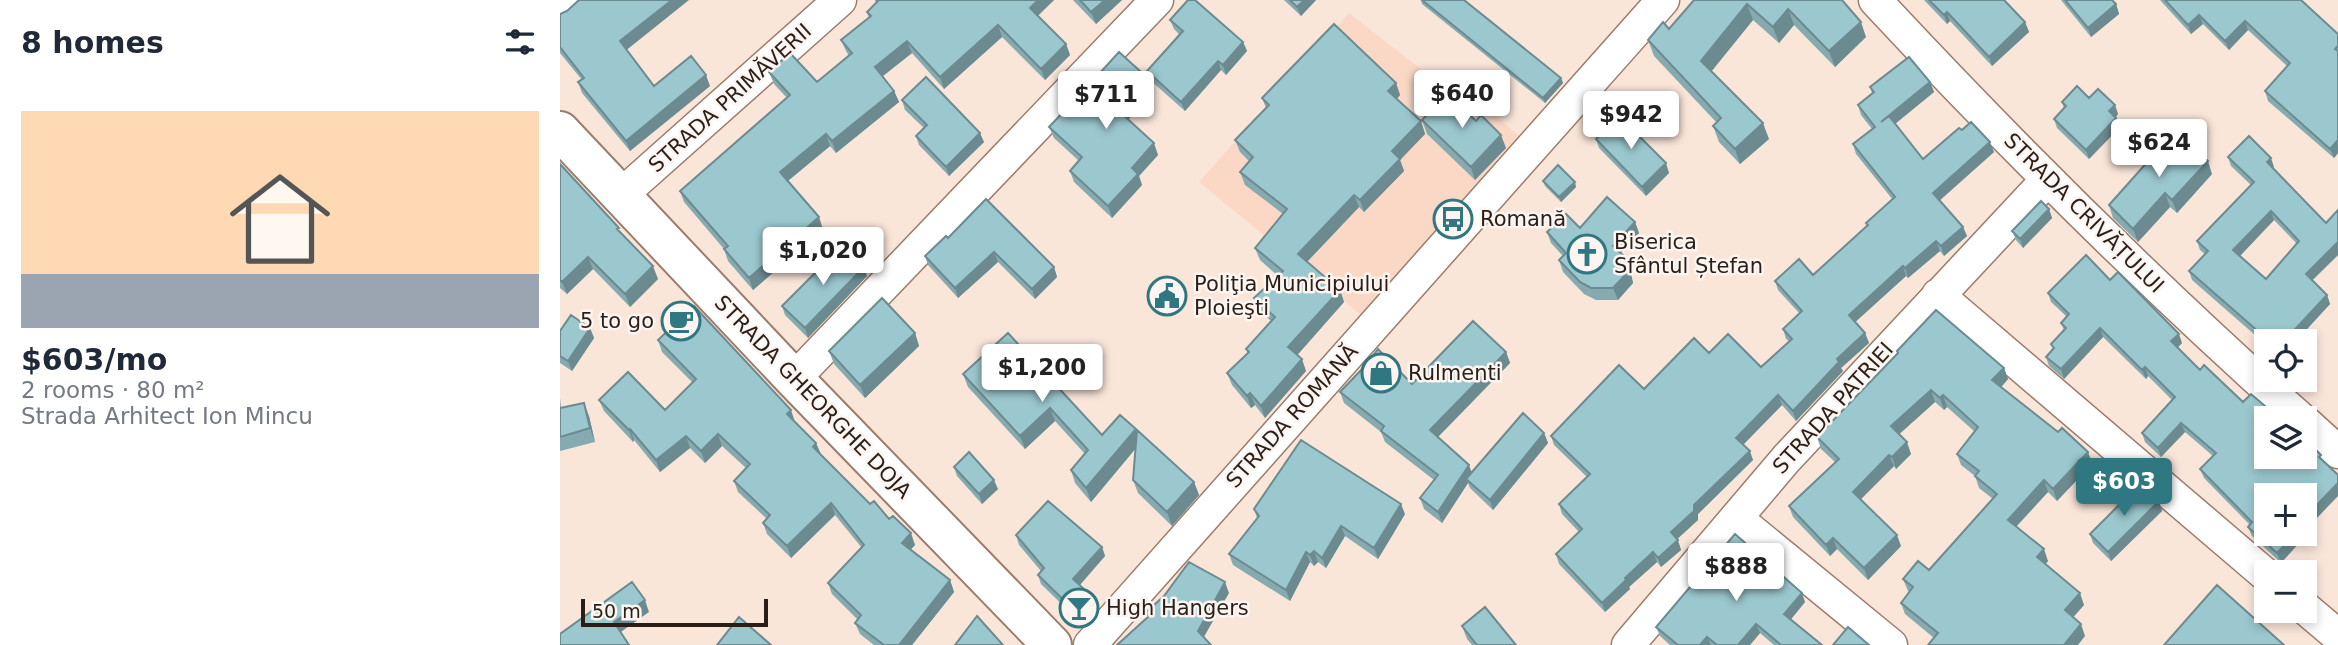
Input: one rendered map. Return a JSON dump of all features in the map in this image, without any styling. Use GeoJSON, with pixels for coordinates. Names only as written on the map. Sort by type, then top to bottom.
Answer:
{"type":"FeatureCollection","features":[{"type":"Feature","properties":{"kind":"main road","name":"STRADA GHEORGHE DOJA"},"geometry":{"type":"LineString","coordinates":[[565,143],[620,196],[1052,645]]}},
{"type":"Feature","properties":{"kind":"street"},"geometry":{"type":"LineString","coordinates":[[560,8],[569,0]]}},
{"type":"Feature","properties":{"kind":"street","name":"STRADA PRIMĂVERII"},"geometry":{"type":"LineString","coordinates":[[620,196],[840,0]]}},
{"type":"Feature","properties":{"kind":"street"},"geometry":{"type":"LineString","coordinates":[[794,379],[1157,0]]}},
{"type":"Feature","properties":{"kind":"street","name":"STRADA ROMANĂ"},"geometry":{"type":"LineString","coordinates":[[1090,645],[1662,0]]}},
{"type":"Feature","properties":{"kind":"street","name":"STRADA CRIVĂȚULUI"},"geometry":{"type":"LineString","coordinates":[[1875,0],[2047,180],[2164,294],[2287,406]]}},
{"type":"Feature","properties":{"kind":"street","name":"STRADA PATRIEI"},"geometry":{"type":"LineString","coordinates":[[1629,645],[1787,458],[2047,180]]}},
{"type":"Feature","properties":{"kind":"street"},"geometry":{"type":"LineString","coordinates":[[1938,295],[2254,565]]}},
{"type":"Feature","properties":{"kind":"street"},"geometry":{"type":"LineString","coordinates":[[2317,433],[2338,452]]}},
{"type":"Feature","properties":{"kind":"street"},"geometry":{"type":"LineString","coordinates":[[1736,518],[1891,645]]}},
{"type":"Feature","properties":{"kind":"street"},"geometry":{"type":"LineString","coordinates":[[2317,618],[2338,636]]}},
{"type":"Feature","properties":{"kind":"shaded area"},"geometry":{"type":"Polygon","coordinates":[[[1349,13],[1459,99],[1468,91],[1521,138],[1361,315],[1199,182],[1349,13]]]}},
{"type":"Feature","properties":{"kind":"building"},"geometry":{"type":"Polygon","coordinates":[[[579,0],[672,0],[620,41],[654,86],[691,56],[706,75],[626,141],[578,82],[584,78],[560,47],[560,14],[579,0]]]}},
{"type":"Feature","properties":{"kind":"building"},"geometry":{"type":"Polygon","coordinates":[[[877,0],[1038,0],[1030,8],[1066,44],[1041,69],[998,25],[940,77],[907,41],[875,67],[894,91],[832,141],[826,134],[780,172],[819,217],[749,278],[724,249],[728,246],[680,191],[790,95],[769,72],[790,53],[817,82],[852,53],[841,40],[871,16],[867,12],[877,0]]]}},
{"type":"Feature","properties":{"kind":"building"},"geometry":{"type":"Polygon","coordinates":[[[1080,0],[1105,0],[1091,12],[1080,0]]]}},
{"type":"Feature","properties":{"kind":"building"},"geometry":{"type":"Polygon","coordinates":[[[1188,0],[1195,0],[1243,42],[1223,65],[1218,61],[1181,102],[1147,71],[1183,31],[1170,20],[1188,0]]]}},
{"type":"Feature","properties":{"kind":"building"},"geometry":{"type":"Polygon","coordinates":[[[1290,0],[1304,0],[1297,7],[1290,0]]]}},
{"type":"Feature","properties":{"kind":"building"},"geometry":{"type":"Polygon","coordinates":[[[1422,0],[1464,0],[1561,78],[1543,98],[1422,0]]]}},
{"type":"Feature","properties":{"kind":"building"},"geometry":{"type":"Polygon","coordinates":[[[1694,0],[1842,0],[1861,22],[1829,51],[1788,9],[1773,27],[1747,4],[1701,61],[1763,123],[1735,149],[1713,126],[1721,118],[1648,40],[1663,22],[1669,29],[1694,0]]]}},
{"type":"Feature","properties":{"kind":"building"},"geometry":{"type":"Polygon","coordinates":[[[1929,0],[2004,0],[2025,22],[1989,57],[1947,12],[1944,15],[1929,0]]]}},
{"type":"Feature","properties":{"kind":"building"},"geometry":{"type":"Polygon","coordinates":[[[2065,0],[2112,0],[2116,4],[2088,28],[2065,0]]]}},
{"type":"Feature","properties":{"kind":"building"},"geometry":{"type":"Polygon","coordinates":[[[2165,0],[2301,0],[2338,34],[2338,46],[2335,49],[2338,51],[2338,140],[2330,149],[2265,91],[2290,63],[2245,21],[2225,41],[2199,15],[2188,25],[2165,0]]]}},
{"type":"Feature","properties":{"kind":"building"},"geometry":{"type":"Polygon","coordinates":[[[1334,24],[1396,83],[1388,91],[1421,121],[1392,151],[1400,159],[1360,200],[1354,195],[1298,254],[1340,290],[1288,347],[1302,359],[1261,406],[1250,393],[1247,396],[1227,373],[1249,352],[1246,349],[1275,317],[1254,298],[1283,271],[1255,248],[1287,209],[1240,172],[1253,157],[1235,140],[1269,105],[1262,98],[1334,24]]]}},
{"type":"Feature","properties":{"kind":"building"},"geometry":{"type":"Polygon","coordinates":[[[1119,52],[1150,80],[1120,112],[1154,143],[1132,168],[1138,174],[1108,206],[1070,171],[1082,157],[1049,127],[1067,108],[1071,112],[1101,79],[1098,75],[1119,52]]]}},
{"type":"Feature","properties":{"kind":"building"},"geometry":{"type":"Polygon","coordinates":[[[1909,57],[1930,82],[1881,122],[1889,116],[1923,159],[1959,128],[1962,130],[1971,122],[1990,142],[1933,193],[1963,227],[1941,246],[1936,241],[1905,268],[1903,266],[1849,315],[1865,333],[1837,359],[1839,362],[1793,411],[1778,395],[1736,438],[1750,451],[1694,505],[1694,511],[1671,532],[1678,540],[1658,558],[1653,552],[1602,603],[1556,554],[1582,529],[1559,504],[1590,474],[1551,436],[1619,365],[1644,389],[1694,338],[1709,353],[1728,334],[1761,367],[1792,339],[1783,329],[1802,311],[1775,281],[1799,259],[1813,275],[1895,197],[1853,144],[1875,127],[1858,105],[1874,92],[1870,87],[1909,57]]]}},
{"type":"Feature","properties":{"kind":"building"},"geometry":{"type":"Polygon","coordinates":[[[926,77],[980,133],[946,167],[916,136],[927,125],[902,100],[926,77]]]}},
{"type":"Feature","properties":{"kind":"building"},"geometry":{"type":"Polygon","coordinates":[[[2077,86],[2089,98],[2098,89],[2115,105],[2109,111],[2116,118],[2086,150],[2054,119],[2066,106],[2062,102],[2077,86]]]}},
{"type":"Feature","properties":{"kind":"building"},"geometry":{"type":"Polygon","coordinates":[[[1448,94],[1476,121],[1481,115],[1501,135],[1471,167],[1422,120],[1448,94]]]}},
{"type":"Feature","properties":{"kind":"building"},"geometry":{"type":"Polygon","coordinates":[[[1619,116],[1666,163],[1642,187],[1596,139],[1619,116]]]}},
{"type":"Feature","properties":{"kind":"building"},"geometry":{"type":"Polygon","coordinates":[[[2175,131],[2208,161],[2172,200],[2165,193],[2133,229],[2109,205],[2175,131]]]}},
{"type":"Feature","properties":{"kind":"building"},"geometry":{"type":"Polygon","coordinates":[[[2249,136],[2271,158],[2267,162],[2326,223],[2338,210],[2338,242],[2306,274],[2327,295],[2295,329],[2255,329],[2189,271],[2208,251],[2197,241],[2254,182],[2228,157],[2249,136]],[[2271,211],[2233,250],[2266,279],[2299,241],[2271,211]]]}},
{"type":"Feature","properties":{"kind":"building"},"geometry":{"type":"Polygon","coordinates":[[[560,164],[653,266],[625,294],[588,257],[562,282],[560,280],[560,164]]]}},
{"type":"Feature","properties":{"kind":"building"},"geometry":{"type":"Polygon","coordinates":[[[1558,165],[1575,182],[1559,197],[1543,181],[1558,165]]]}},
{"type":"Feature","properties":{"kind":"building"},"geometry":{"type":"Polygon","coordinates":[[[1607,197],[1635,222],[1613,246],[1626,258],[1629,271],[1613,288],[1591,288],[1580,282],[1559,260],[1566,253],[1547,232],[1566,214],[1580,228],[1607,197]]]}},
{"type":"Feature","properties":{"kind":"building"},"geometry":{"type":"Polygon","coordinates":[[[986,199],[1054,267],[1032,289],[994,252],[955,288],[925,256],[946,236],[948,238],[986,199]]]}},
{"type":"Feature","properties":{"kind":"building"},"geometry":{"type":"Polygon","coordinates":[[[2041,201],[2049,209],[2020,239],[2012,231],[2041,201]]]}},
{"type":"Feature","properties":{"kind":"building"},"geometry":{"type":"Polygon","coordinates":[[[841,247],[864,267],[805,328],[782,306],[841,247]]]}},
{"type":"Feature","properties":{"kind":"building"},"geometry":{"type":"Polygon","coordinates":[[[2086,255],[2110,280],[2118,272],[2179,334],[2171,341],[2200,370],[2204,365],[2243,402],[2251,394],[2265,406],[2254,406],[2254,469],[2317,469],[2317,452],[2321,455],[2319,457],[2338,475],[2338,483],[2317,505],[2317,483],[2254,483],[2254,532],[2248,527],[2252,522],[2200,469],[2216,453],[2181,423],[2158,448],[2142,433],[2175,397],[2145,367],[2142,370],[2100,328],[2061,369],[2046,357],[2054,348],[2051,344],[2066,328],[2061,323],[2069,314],[2048,293],[2086,255]]]}},
{"type":"Feature","properties":{"kind":"building"},"geometry":{"type":"Polygon","coordinates":[[[882,298],[915,333],[860,385],[829,351],[882,298]]]}},
{"type":"Feature","properties":{"kind":"building"},"geometry":{"type":"Polygon","coordinates":[[[694,306],[791,410],[787,414],[816,443],[813,447],[870,504],[874,501],[889,519],[893,516],[911,533],[902,543],[950,580],[899,645],[884,645],[855,623],[861,615],[828,583],[864,545],[831,503],[787,546],[763,523],[770,515],[734,481],[750,464],[718,434],[701,451],[686,436],[656,460],[630,429],[599,400],[628,372],[665,410],[696,379],[658,340],[694,306]]]}},
{"type":"Feature","properties":{"kind":"building"},"geometry":{"type":"Polygon","coordinates":[[[1936,310],[2004,368],[1992,380],[2058,432],[2062,428],[2088,452],[2053,489],[2044,480],[2008,520],[2044,549],[2037,557],[2080,593],[2065,610],[2081,624],[2064,645],[1928,645],[1938,633],[1901,603],[1913,587],[1903,579],[1918,561],[1929,570],[1997,494],[1975,476],[1979,471],[1957,454],[1978,427],[1943,395],[1940,398],[1931,390],[1891,426],[1907,442],[1892,457],[1889,455],[1853,492],[1897,535],[1864,568],[1833,538],[1826,545],[1789,506],[1839,459],[1817,437],[1936,310]]]}},
{"type":"Feature","properties":{"kind":"building"},"geometry":{"type":"Polygon","coordinates":[[[571,315],[590,328],[568,361],[560,356],[560,331],[571,315]]]}},
{"type":"Feature","properties":{"kind":"building"},"geometry":{"type":"Polygon","coordinates":[[[1473,321],[1506,352],[1430,430],[1469,465],[1438,512],[1420,498],[1438,475],[1381,431],[1384,426],[1340,392],[1378,349],[1412,384],[1473,321]]]}},
{"type":"Feature","properties":{"kind":"building"},"geometry":{"type":"Polygon","coordinates":[[[1008,333],[1102,435],[1120,415],[1136,429],[1086,488],[1071,470],[1088,450],[1050,408],[1020,436],[963,374],[1008,333]]]}},
{"type":"Feature","properties":{"kind":"building"},"geometry":{"type":"Polygon","coordinates":[[[584,403],[590,428],[560,437],[560,408],[584,403]]]}},
{"type":"Feature","properties":{"kind":"building"},"geometry":{"type":"Polygon","coordinates":[[[1523,413],[1544,433],[1490,500],[1466,479],[1523,413]]]}},
{"type":"Feature","properties":{"kind":"building"},"geometry":{"type":"Polygon","coordinates":[[[1137,430],[1194,482],[1167,512],[1133,480],[1137,430]]]}},
{"type":"Feature","properties":{"kind":"building"},"geometry":{"type":"Polygon","coordinates":[[[1301,440],[1401,504],[1374,548],[1341,526],[1322,558],[1314,551],[1310,555],[1306,552],[1286,590],[1229,554],[1259,516],[1254,509],[1301,440]]]}},
{"type":"Feature","properties":{"kind":"building"},"geometry":{"type":"Polygon","coordinates":[[[969,452],[994,480],[979,494],[954,467],[969,452]]]}},
{"type":"Feature","properties":{"kind":"building"},"geometry":{"type":"Polygon","coordinates":[[[2139,485],[2159,501],[2108,552],[2090,534],[2139,485]]]}},
{"type":"Feature","properties":{"kind":"building"},"geometry":{"type":"Polygon","coordinates":[[[1048,501],[1102,547],[1073,579],[1095,599],[1080,616],[1038,575],[1044,568],[1016,535],[1048,501]]]}},
{"type":"Feature","properties":{"kind":"building"},"geometry":{"type":"Polygon","coordinates":[[[1735,534],[1802,593],[1784,614],[1822,645],[1781,645],[1756,624],[1738,645],[1717,645],[1707,637],[1700,645],[1678,645],[1656,627],[1735,534]]]}},
{"type":"Feature","properties":{"kind":"building"},"geometry":{"type":"Polygon","coordinates":[[[2269,546],[2284,546],[2277,553],[2269,546]]]}},
{"type":"Feature","properties":{"kind":"building"},"geometry":{"type":"Polygon","coordinates":[[[1189,562],[1225,582],[1198,631],[1211,645],[1117,645],[1149,616],[1145,613],[1164,596],[1189,562]]]}},
{"type":"Feature","properties":{"kind":"building"},"geometry":{"type":"Polygon","coordinates":[[[632,582],[645,600],[614,622],[629,645],[560,645],[560,634],[632,582]]]}},
{"type":"Feature","properties":{"kind":"building"},"geometry":{"type":"Polygon","coordinates":[[[2217,585],[2254,618],[2254,623],[2259,623],[2284,645],[2164,645],[2217,585]]]}},
{"type":"Feature","properties":{"kind":"building"},"geometry":{"type":"Polygon","coordinates":[[[1485,607],[1516,645],[1477,645],[1462,626],[1485,607]]]}},
{"type":"Feature","properties":{"kind":"building"},"geometry":{"type":"Polygon","coordinates":[[[977,616],[1003,645],[955,645],[977,616]]]}},
{"type":"Feature","properties":{"kind":"building"},"geometry":{"type":"Polygon","coordinates":[[[739,617],[771,645],[717,645],[739,617]]]}},
{"type":"Feature","properties":{"kind":"building"},"geometry":{"type":"Polygon","coordinates":[[[1848,627],[1869,645],[1833,645],[1848,627]]]}},
{"type":"Feature","properties":{"kind":"place","name":"Romană"},"geometry":{"type":"Point","coordinates":[1453,219]}},
{"type":"Feature","properties":{"kind":"place","name":"Biserica Sfântul Ștefan"},"geometry":{"type":"Point","coordinates":[1587,254]}},
{"type":"Feature","properties":{"kind":"place","name":"Poliţia Municipiului Ploieşti"},"geometry":{"type":"Point","coordinates":[1167,296]}},
{"type":"Feature","properties":{"kind":"place","name":"5 to go"},"geometry":{"type":"Point","coordinates":[681,321]}},
{"type":"Feature","properties":{"kind":"place","name":"Rulmenti"},"geometry":{"type":"Point","coordinates":[1381,373]}},
{"type":"Feature","properties":{"kind":"place","name":"High Hangers"},"geometry":{"type":"Point","coordinates":[1079,608]}}]}
